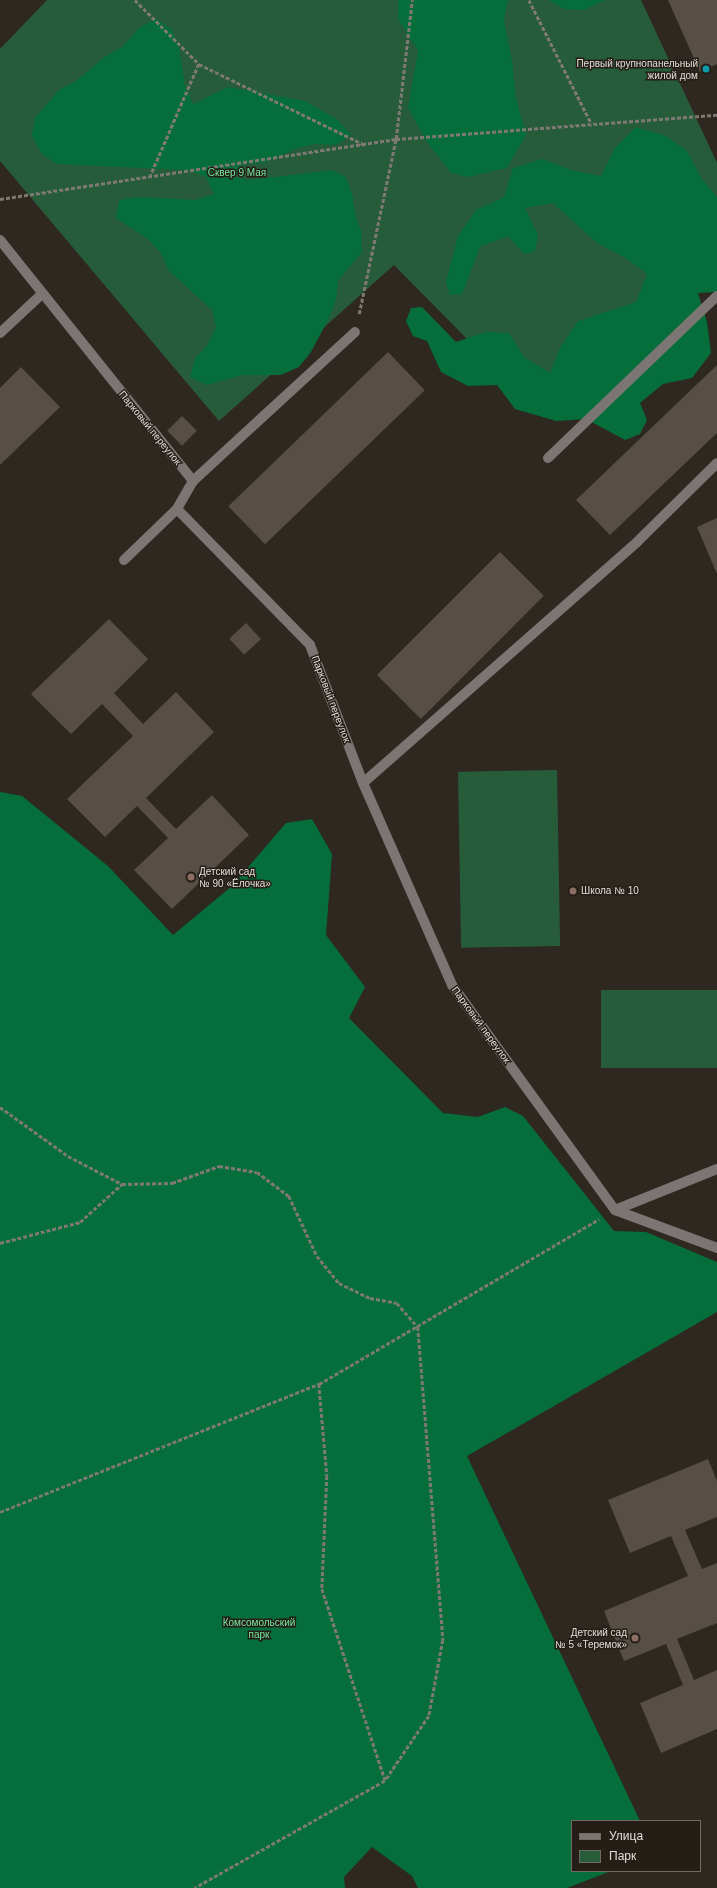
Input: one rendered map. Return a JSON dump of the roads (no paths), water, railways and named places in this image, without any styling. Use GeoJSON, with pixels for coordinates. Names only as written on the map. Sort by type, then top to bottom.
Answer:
{"type":"FeatureCollection","features":[{"type":"Feature","properties":{"kind":"lane","name":"Парковый переулок"},"geometry":{"type":"LineString","coordinates":[[0,240],[193,481]]}},
{"type":"Feature","properties":{"kind":"lane"},"geometry":{"type":"LineString","coordinates":[[0,333],[42,294]]}},
{"type":"Feature","properties":{"kind":"lane"},"geometry":{"type":"LineString","coordinates":[[548,458],[717,296]]}},
{"type":"Feature","properties":{"kind":"lane"},"geometry":{"type":"LineString","coordinates":[[124,560],[177,509],[193,481],[355,332]]}},
{"type":"Feature","properties":{"kind":"lane"},"geometry":{"type":"LineString","coordinates":[[363,783],[637,542],[717,463]]}},
{"type":"Feature","properties":{"kind":"lane","name":"Парковый переулок"},"geometry":{"type":"LineString","coordinates":[[177,509],[310,645],[363,783],[452,985],[615,1210]]}},
{"type":"Feature","properties":{"kind":"lane"},"geometry":{"type":"LineString","coordinates":[[615,1210],[717,1169]]}},
{"type":"Feature","properties":{"kind":"lane"},"geometry":{"type":"LineString","coordinates":[[615,1210],[717,1248]]}},
{"type":"Feature","properties":{"kind":"place","name":"Первый крупнопанельный жилой дом"},"geometry":{"type":"Point","coordinates":[706,69]}},
{"type":"Feature","properties":{"kind":"place","name":"Детский сад № 90 «Ёлочка»"},"geometry":{"type":"Point","coordinates":[191,877]}},
{"type":"Feature","properties":{"kind":"place","name":"Школа № 10"},"geometry":{"type":"Point","coordinates":[573,891]}},
{"type":"Feature","properties":{"kind":"place","name":"Детский сад № 5 «Теремок»"},"geometry":{"type":"Point","coordinates":[635,1638]}},
{"type":"Feature","properties":{"kind":"park label","name":"Сквер 9 Мая"},"geometry":{"type":"Point","coordinates":[237,173]}},
{"type":"Feature","properties":{"kind":"park label","name":"Комсомольский парк"},"geometry":{"type":"Point","coordinates":[259,1628]}}]}
